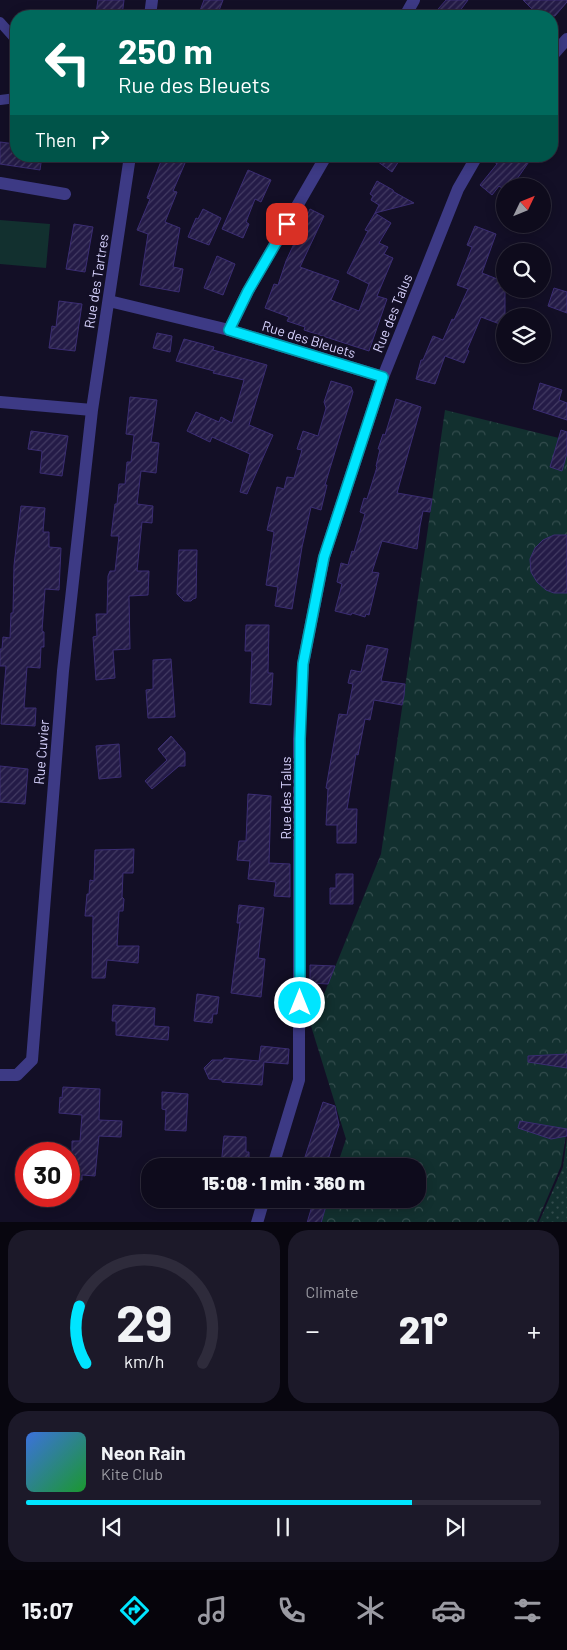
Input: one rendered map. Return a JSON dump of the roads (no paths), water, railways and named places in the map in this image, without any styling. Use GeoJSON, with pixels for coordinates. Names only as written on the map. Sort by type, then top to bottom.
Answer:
{"type":"FeatureCollection","features":[{"type":"Feature","properties":{"kind":"street"},"geometry":{"type":"LineString","coordinates":[[558,49],[567,39]]}},
{"type":"Feature","properties":{"kind":"street","name":"Rue des Tartres"},"geometry":{"type":"LineString","coordinates":[[92,410],[129,162]]}},
{"type":"Feature","properties":{"kind":"street"},"geometry":{"type":"LineString","coordinates":[[229,330],[248,291],[323,162]]}},
{"type":"Feature","properties":{"kind":"street","name":"Rue des Talus"},"geometry":{"type":"LineString","coordinates":[[275,1158],[299,1080],[300,739],[303,664],[324,557],[383,377],[458,189],[474,162]]}},
{"type":"Feature","properties":{"kind":"street"},"geometry":{"type":"LineString","coordinates":[[0,183],[65,194]]}},
{"type":"Feature","properties":{"kind":"street","name":"Rue des Bleuets"},"geometry":{"type":"LineString","coordinates":[[109,301],[229,330],[383,377]]}},
{"type":"Feature","properties":{"kind":"street"},"geometry":{"type":"LineString","coordinates":[[0,402],[92,410]]}},
{"type":"Feature","properties":{"kind":"street","name":"Rue Cuvier"},"geometry":{"type":"LineString","coordinates":[[0,1075],[17,1075],[32,1060],[63,670],[92,410]]}},
{"type":"Feature","properties":{"kind":"street"},"geometry":{"type":"LineString","coordinates":[[257,1222],[261,1208]]}},
{"type":"Feature","properties":{"kind":"lane"},"geometry":{"type":"LineString","coordinates":[[0,22],[10,33]]}}]}
